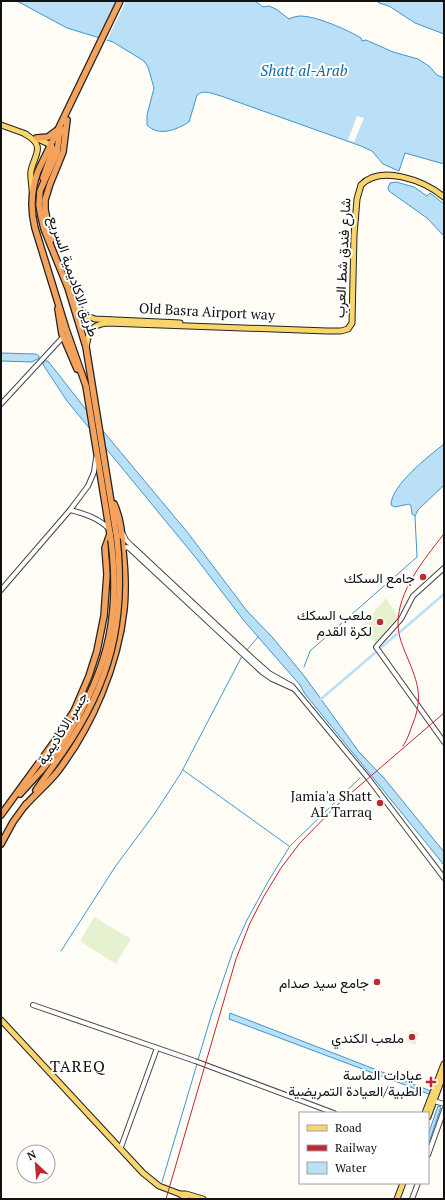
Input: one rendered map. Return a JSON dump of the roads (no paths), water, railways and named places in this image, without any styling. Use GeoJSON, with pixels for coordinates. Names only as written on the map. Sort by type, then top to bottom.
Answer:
{"type":"FeatureCollection","features":[{"type":"Feature","properties":{"kind":"highway"},"geometry":{"type":"LineString","coordinates":[[92,64],[120,1]]}},
{"type":"Feature","properties":{"kind":"highway"},"geometry":{"type":"LineString","coordinates":[[72,103],[124,1]]}},
{"type":"Feature","properties":{"kind":"highway","name":"طريق الاكاديمية السريع"},"geometry":{"type":"LineString","coordinates":[[72,103],[67,120],[60,135],[57,153],[43,184],[39,200],[44,229],[58,260],[73,302],[86,347],[110,492]]}},
{"type":"Feature","properties":{"kind":"highway","name":"طريق الاكاديمية السريع"},"geometry":{"type":"LineString","coordinates":[[72,103],[38,171],[32,193],[32,211],[33,221],[57,299],[85,380],[95,440]]}},
{"type":"Feature","properties":{"kind":"highway"},"geometry":{"type":"LineString","coordinates":[[50,244],[45,200],[63,152],[67,120]]}},
{"type":"Feature","properties":{"kind":"highway"},"geometry":{"type":"LineString","coordinates":[[37,138],[44,139],[50,136],[61,124]]}},
{"type":"Feature","properties":{"kind":"highway"},"geometry":{"type":"LineString","coordinates":[[43,184],[44,173],[53,150],[51,145]]}},
{"type":"Feature","properties":{"kind":"highway"},"geometry":{"type":"LineString","coordinates":[[47,264],[58,260]]}},
{"type":"Feature","properties":{"kind":"highway"},"geometry":{"type":"LineString","coordinates":[[57,299],[59,320],[63,337],[88,392]]}},
{"type":"Feature","properties":{"kind":"highway"},"geometry":{"type":"LineString","coordinates":[[74,350],[86,347]]}},
{"type":"Feature","properties":{"kind":"highway"},"geometry":{"type":"LineString","coordinates":[[95,440],[110,532],[114,540]]}},
{"type":"Feature","properties":{"kind":"highway"},"geometry":{"type":"LineString","coordinates":[[110,492],[114,540]]}},
{"type":"Feature","properties":{"kind":"highway"},"geometry":{"type":"LineString","coordinates":[[1,844],[25,806],[54,775],[70,754],[88,723],[106,682],[115,653],[122,622],[125,594],[120,525],[110,492]]}},
{"type":"Feature","properties":{"kind":"highway"},"geometry":{"type":"LineString","coordinates":[[1,815],[30,773],[57,738],[74,711],[89,676],[97,651],[104,616],[107,574],[105,548],[110,532]]}},
{"type":"Feature","properties":{"kind":"highway","name":"جسر الاكاديمية"},"geometry":{"type":"LineString","coordinates":[[25,806],[61,750],[76,723],[87,702],[106,653],[113,618],[114,540]]}},
{"type":"Feature","properties":{"kind":"highway"},"geometry":{"type":"LineString","coordinates":[[104,616],[107,621],[112,623],[117,624],[122,622]]}},
{"type":"Feature","properties":{"kind":"highway"},"geometry":{"type":"LineString","coordinates":[[89,676],[106,682]]}},
{"type":"Feature","properties":{"kind":"highway","name":"جسر الاكاديمية"},"geometry":{"type":"LineString","coordinates":[[10,804],[61,750]]}},
{"type":"Feature","properties":{"kind":"main road"},"geometry":{"type":"LineString","coordinates":[[1,125],[37,138],[51,145]]}},
{"type":"Feature","properties":{"kind":"main road"},"geometry":{"type":"LineString","coordinates":[[25,134],[32,139],[38,149],[31,172],[32,193]]}},
{"type":"Feature","properties":{"kind":"main road","name":"شارع فندق شط العرب"},"geometry":{"type":"LineString","coordinates":[[347,329],[352,323],[353,258],[357,199],[361,185],[374,176],[388,175],[422,183],[434,189],[444,197]]}},
{"type":"Feature","properties":{"kind":"main road","name":"Old Basra Airport way"},"geometry":{"type":"LineString","coordinates":[[73,302],[87,316],[99,319],[217,325],[347,329]]}},
{"type":"Feature","properties":{"kind":"main road","name":"Old Basra Airport way"},"geometry":{"type":"LineString","coordinates":[[86,347],[88,337],[92,329],[98,325],[107,323],[334,331],[347,329]]}},
{"type":"Feature","properties":{"kind":"main road"},"geometry":{"type":"LineString","coordinates":[[1,1020],[143,1173],[163,1188],[187,1199]]}},
{"type":"Feature","properties":{"kind":"main road"},"geometry":{"type":"LineString","coordinates":[[429,1113],[444,1064]]}},
{"type":"Feature","properties":{"kind":"main road"},"geometry":{"type":"LineString","coordinates":[[426,1112],[444,1073]]}},
{"type":"Feature","properties":{"kind":"main road"},"geometry":{"type":"LineString","coordinates":[[396,1199],[402,1184]]}},
{"type":"Feature","properties":{"kind":"main road"},"geometry":{"type":"LineString","coordinates":[[180,1197],[186,1194],[203,1199]]}},
{"type":"Feature","properties":{"kind":"street"},"geometry":{"type":"LineString","coordinates":[[1,404],[63,337]]}},
{"type":"Feature","properties":{"kind":"street"},"geometry":{"type":"LineString","coordinates":[[1,590],[70,510],[91,481],[96,462],[95,440]]}},
{"type":"Feature","properties":{"kind":"street"},"geometry":{"type":"LineString","coordinates":[[70,510],[83,513],[105,525],[110,532]]}},
{"type":"Feature","properties":{"kind":"street"},"geometry":{"type":"LineString","coordinates":[[120,525],[126,540],[182,594],[259,665],[274,676],[291,685],[368,778],[444,878]]}},
{"type":"Feature","properties":{"kind":"street"},"geometry":{"type":"LineString","coordinates":[[123,550],[125,547],[129,548],[262,672],[272,679],[294,689]]}},
{"type":"Feature","properties":{"kind":"street"},"geometry":{"type":"LineString","coordinates":[[444,568],[413,596],[401,619],[376,647],[444,742]]}},
{"type":"Feature","properties":{"kind":"street"},"geometry":{"type":"LineString","coordinates":[[33,1005],[197,1062],[331,1112]]}},
{"type":"Feature","properties":{"kind":"street"},"geometry":{"type":"LineString","coordinates":[[120,1147],[157,1048]]}},
{"type":"Feature","properties":{"kind":"street"},"geometry":{"type":"LineString","coordinates":[[432,1100],[444,1104]]}},
{"type":"Feature","properties":{"kind":"street"},"geometry":{"type":"LineString","coordinates":[[429,1152],[444,1110]]}},
{"type":"Feature","properties":{"kind":"street"},"geometry":{"type":"LineString","coordinates":[[412,1199],[418,1184]]}},
{"type":"Feature","properties":{"kind":"water","name":"Shatt al-Arab"},"geometry":{"type":"Polygon","coordinates":[[[17,1],[255,1],[263,7],[269,6],[276,9],[289,19],[301,16],[315,18],[332,24],[361,38],[362,41],[366,40],[393,52],[418,59],[429,66],[437,75],[444,78],[444,164],[405,153],[399,171],[383,164],[372,151],[361,146],[209,92],[203,92],[197,95],[189,122],[173,130],[157,131],[147,125],[147,115],[154,88],[148,67],[144,61],[113,42],[67,28],[17,1]]]}},
{"type":"Feature","properties":{"kind":"water"},"geometry":{"type":"Polygon","coordinates":[[[377,1],[444,1],[444,34],[415,23],[389,6],[377,1]]]}},
{"type":"Feature","properties":{"kind":"water"},"geometry":{"type":"Polygon","coordinates":[[[396,182],[414,187],[427,196],[430,193],[444,204],[444,236],[427,218],[389,191],[388,188],[390,183],[396,182]]]}},
{"type":"Feature","properties":{"kind":"water"},"geometry":{"type":"Polygon","coordinates":[[[1,353],[36,354],[39,358],[32,362],[1,361],[1,353]]]}},
{"type":"Feature","properties":{"kind":"water"},"geometry":{"type":"Polygon","coordinates":[[[44,361],[48,361],[98,425],[188,533],[247,611],[273,638],[305,677],[359,752],[384,778],[444,852],[444,865],[305,694],[300,685],[245,622],[196,558],[67,401],[44,366],[44,361]]]}},
{"type":"Feature","properties":{"kind":"water"},"geometry":{"type":"Polygon","coordinates":[[[444,444],[444,485],[418,510],[415,516],[412,514],[411,506],[409,504],[395,507],[391,505],[397,489],[404,480],[421,463],[444,444]]]}},
{"type":"Feature","properties":{"kind":"water"},"geometry":{"type":"Polygon","coordinates":[[[230,1013],[431,1091],[429,1094],[229,1019],[230,1013]]]}},
{"type":"Feature","properties":{"kind":"water"},"geometry":{"type":"Polygon","coordinates":[[[438,1106],[441,1107],[429,1142],[429,1132],[438,1106]]]}},
{"type":"Feature","properties":{"kind":"waterway"},"geometry":{"type":"LineString","coordinates":[[304,667],[310,651],[417,557],[415,516]]}},
{"type":"Feature","properties":{"kind":"waterway"},"geometry":{"type":"LineString","coordinates":[[400,632],[444,594]]}},
{"type":"Feature","properties":{"kind":"waterway"},"geometry":{"type":"LineString","coordinates":[[321,699],[397,634]]}},
{"type":"Feature","properties":{"kind":"waterway"},"geometry":{"type":"LineString","coordinates":[[247,650],[258,637]]}},
{"type":"Feature","properties":{"kind":"waterway"},"geometry":{"type":"LineString","coordinates":[[61,951],[115,867],[155,813],[181,773],[242,656]]}},
{"type":"Feature","properties":{"kind":"waterway"},"geometry":{"type":"LineString","coordinates":[[183,770],[289,846]]}},
{"type":"Feature","properties":{"kind":"waterway"},"geometry":{"type":"LineString","coordinates":[[198,1060],[233,951],[247,920],[269,880],[290,846],[360,778]]}},
{"type":"Feature","properties":{"kind":"waterway"},"geometry":{"type":"LineString","coordinates":[[162,1182],[197,1064]]}},
{"type":"Feature","properties":{"kind":"railway"},"geometry":{"type":"LineString","coordinates":[[403,746],[409,735],[416,714],[418,706],[418,691],[417,683],[399,633],[399,611],[402,599],[413,576],[443,535]]}},
{"type":"Feature","properties":{"kind":"railway"},"geometry":{"type":"LineString","coordinates":[[166,1199],[236,959],[250,923],[264,896],[281,868],[300,843],[336,806],[444,713]]}},
{"type":"Feature","properties":{"kind":"place","name":"جامع السكك"},"geometry":{"type":"Point","coordinates":[423,577]}},
{"type":"Feature","properties":{"kind":"place","name":"ملعب السكك لكرة القدم"},"geometry":{"type":"Point","coordinates":[380,622]}},
{"type":"Feature","properties":{"kind":"place","name":"Jamia'a Shatt AL Tarraq"},"geometry":{"type":"Point","coordinates":[380,803]}},
{"type":"Feature","properties":{"kind":"place","name":"جامع سيد صدام"},"geometry":{"type":"Point","coordinates":[377,982]}},
{"type":"Feature","properties":{"kind":"place","name":"ملعب الكندي"},"geometry":{"type":"Point","coordinates":[412,1037]}},
{"type":"Feature","properties":{"kind":"place","name":"عيادات الماسة الطبية/العيادة التمريضية"},"geometry":{"type":"Point","coordinates":[431,1082]}},
{"type":"Feature","properties":{"kind":"district","name":"TAREQ"},"geometry":{"type":"Point","coordinates":[78,1066]}}]}
